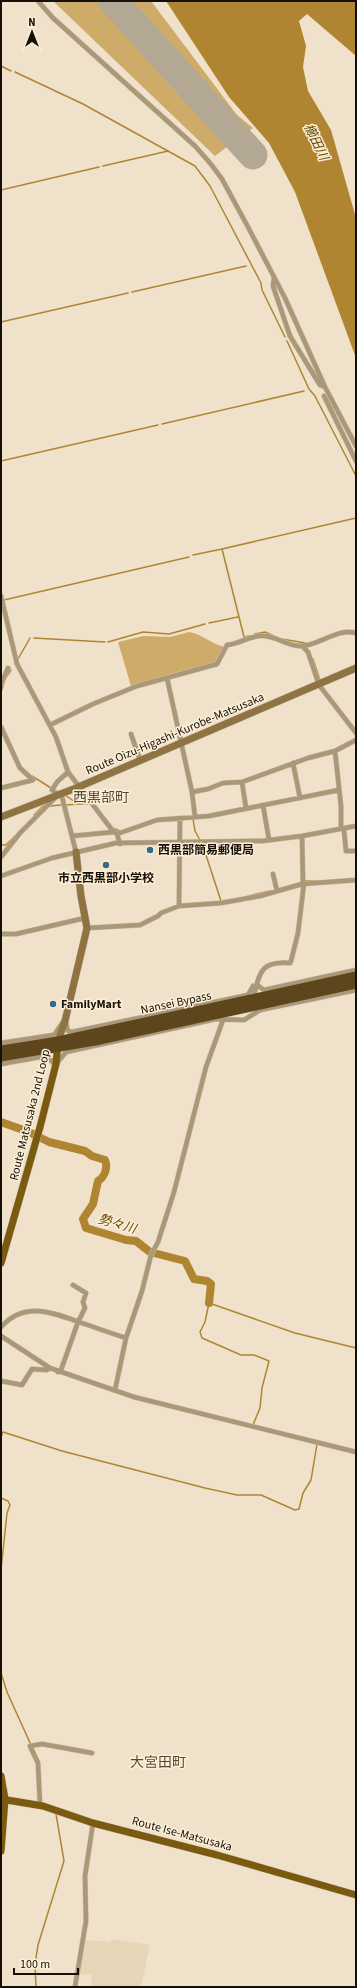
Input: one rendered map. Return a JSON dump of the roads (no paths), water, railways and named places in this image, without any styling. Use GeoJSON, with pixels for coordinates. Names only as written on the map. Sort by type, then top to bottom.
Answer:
{"type":"FeatureCollection","features":[{"type":"Feature","properties":{"kind":"highway","name":"Nansei Bypass"},"geometry":{"type":"LineString","coordinates":[[1,1057],[252,1002],[356,976]]}},
{"type":"Feature","properties":{"kind":"highway","name":"Nansei Bypass"},"geometry":{"type":"LineString","coordinates":[[252,1002],[356,984]]}},
{"type":"Feature","properties":{"kind":"highway","name":"Nansei Bypass"},"geometry":{"type":"LineString","coordinates":[[1,1050],[58,1045]]}},
{"type":"Feature","properties":{"kind":"main road","name":"Route Oizu-Higashi-Kurobe-Matsusaka"},"geometry":{"type":"LineString","coordinates":[[1,817],[57,792],[79,786],[356,668]]}},
{"type":"Feature","properties":{"kind":"main road"},"geometry":{"type":"LineString","coordinates":[[58,1045],[87,928],[76,852]]}},
{"type":"Feature","properties":{"kind":"main road","name":"Route Matsusaka 2nd Loop"},"geometry":{"type":"LineString","coordinates":[[1,1263],[40,1127],[56,1064],[58,1045]]}},
{"type":"Feature","properties":{"kind":"main road"},"geometry":{"type":"LineString","coordinates":[[1,1776],[3,1799],[1,1851]]}},
{"type":"Feature","properties":{"kind":"main road","name":"Route Ise-Matsusaka"},"geometry":{"type":"LineString","coordinates":[[3,1799],[40,1805],[93,1823],[217,1854],[356,1895]]}},
{"type":"Feature","properties":{"kind":"street"},"geometry":{"type":"LineString","coordinates":[[38,1],[53,18],[195,146],[210,162],[248,227],[285,298],[325,387],[356,446]]}},
{"type":"Feature","properties":{"kind":"street"},"geometry":{"type":"LineString","coordinates":[[274,278],[273,286],[290,336],[320,385],[325,387]]}},
{"type":"Feature","properties":{"kind":"street"},"geometry":{"type":"LineString","coordinates":[[324,396],[356,461]]}},
{"type":"Feature","properties":{"kind":"street"},"geometry":{"type":"LineString","coordinates":[[1,596],[17,664],[50,725],[68,772],[116,833],[120,844]]}},
{"type":"Feature","properties":{"kind":"street"},"geometry":{"type":"LineString","coordinates":[[302,646],[347,631],[356,632]]}},
{"type":"Feature","properties":{"kind":"street"},"geometry":{"type":"LineString","coordinates":[[50,725],[117,694],[217,664],[227,645],[238,644],[256,636],[266,636],[302,646],[308,652],[321,684],[356,733]]}},
{"type":"Feature","properties":{"kind":"street"},"geometry":{"type":"LineString","coordinates":[[1,684],[8,668]]}},
{"type":"Feature","properties":{"kind":"street"},"geometry":{"type":"LineString","coordinates":[[167,678],[192,792],[194,817]]}},
{"type":"Feature","properties":{"kind":"street"},"geometry":{"type":"LineString","coordinates":[[1,727],[20,768],[33,780],[1,788]]}},
{"type":"Feature","properties":{"kind":"street"},"geometry":{"type":"LineString","coordinates":[[131,734],[140,760]]}},
{"type":"Feature","properties":{"kind":"street"},"geometry":{"type":"LineString","coordinates":[[192,792],[208,789],[223,783],[242,782],[293,763],[335,751],[356,740]]}},
{"type":"Feature","properties":{"kind":"street"},"geometry":{"type":"LineString","coordinates":[[335,751],[340,790],[341,828],[344,830],[346,851],[356,851]]}},
{"type":"Feature","properties":{"kind":"street"},"geometry":{"type":"LineString","coordinates":[[293,763],[300,798]]}},
{"type":"Feature","properties":{"kind":"street"},"geometry":{"type":"LineString","coordinates":[[1,857],[20,833],[57,792],[68,772]]}},
{"type":"Feature","properties":{"kind":"street"},"geometry":{"type":"LineString","coordinates":[[242,782],[246,808]]}},
{"type":"Feature","properties":{"kind":"street"},"geometry":{"type":"LineString","coordinates":[[72,836],[116,833],[158,820],[180,819],[263,806],[340,790]]}},
{"type":"Feature","properties":{"kind":"street"},"geometry":{"type":"LineString","coordinates":[[57,792],[62,797],[76,852]]}},
{"type":"Feature","properties":{"kind":"street"},"geometry":{"type":"LineString","coordinates":[[263,806],[269,840]]}},
{"type":"Feature","properties":{"kind":"street"},"geometry":{"type":"LineString","coordinates":[[179,906],[180,819]]}},
{"type":"Feature","properties":{"kind":"street"},"geometry":{"type":"LineString","coordinates":[[1,876],[76,852],[116,843],[269,840],[302,836],[356,826]]}},
{"type":"Feature","properties":{"kind":"street"},"geometry":{"type":"LineString","coordinates":[[249,1016],[261,972],[265,966],[273,963],[290,963],[291,961],[298,933],[303,882],[302,836]]}},
{"type":"Feature","properties":{"kind":"street"},"geometry":{"type":"LineString","coordinates":[[273,874],[277,889]]}},
{"type":"Feature","properties":{"kind":"street"},"geometry":{"type":"LineString","coordinates":[[87,928],[140,925],[161,913],[179,906],[221,903],[303,882],[356,880]]}},
{"type":"Feature","properties":{"kind":"street"},"geometry":{"type":"LineString","coordinates":[[1,934],[16,934],[85,918]]}},
{"type":"Feature","properties":{"kind":"street"},"geometry":{"type":"LineString","coordinates":[[257,985],[264,990],[356,970]]}},
{"type":"Feature","properties":{"kind":"street"},"geometry":{"type":"LineString","coordinates":[[1,1043],[54,1035],[57,1033],[61,1023],[65,1021],[68,1031],[72,1032],[248,994],[253,986],[257,985]]}},
{"type":"Feature","properties":{"kind":"street"},"geometry":{"type":"LineString","coordinates":[[1,1064],[46,1056],[50,1057],[52,1063],[56,1064],[66,1052],[216,1019],[244,1020],[260,1010],[356,990]]}},
{"type":"Feature","properties":{"kind":"street"},"geometry":{"type":"LineString","coordinates":[[115,1390],[126,1338],[142,1291],[151,1255],[158,1242],[174,1192],[206,1067],[223,1020]]}},
{"type":"Feature","properties":{"kind":"street"},"geometry":{"type":"LineString","coordinates":[[58,1372],[61,1370],[78,1322],[85,1308],[83,1302],[86,1293],[73,1285]]}},
{"type":"Feature","properties":{"kind":"street"},"geometry":{"type":"LineString","coordinates":[[1,1328],[15,1317],[33,1311],[50,1311],[126,1338]]}},
{"type":"Feature","properties":{"kind":"street"},"geometry":{"type":"LineString","coordinates":[[1,1336],[58,1372],[134,1397],[356,1452]]}},
{"type":"Feature","properties":{"kind":"street"},"geometry":{"type":"LineString","coordinates":[[1,1381],[22,1385],[32,1369],[47,1370],[50,1368]]}},
{"type":"Feature","properties":{"kind":"street"},"geometry":{"type":"LineString","coordinates":[[40,1805],[38,1763],[32,1745],[92,1753]]}},
{"type":"Feature","properties":{"kind":"street"},"geometry":{"type":"LineString","coordinates":[[75,1987],[86,1921],[85,1876],[93,1823]]}},
{"type":"Feature","properties":{"kind":"water","name":"櫛田川"},"geometry":{"type":"Polygon","coordinates":[[[166,1],[356,1],[356,56],[307,14],[299,21],[306,46],[303,67],[308,91],[331,130],[356,218],[356,358],[295,192],[269,143],[229,97],[166,1]]]}},
{"type":"Feature","properties":{"kind":"waterway"},"geometry":{"type":"LineString","coordinates":[[1,66],[11,71]]}},
{"type":"Feature","properties":{"kind":"waterway"},"geometry":{"type":"LineString","coordinates":[[15,72],[83,104],[195,166],[210,186],[261,283],[262,290],[285,337]]}},
{"type":"Feature","properties":{"kind":"waterway"},"geometry":{"type":"LineString","coordinates":[[103,166],[168,151]]}},
{"type":"Feature","properties":{"kind":"waterway"},"geometry":{"type":"LineString","coordinates":[[1,190],[99,167]]}},
{"type":"Feature","properties":{"kind":"waterway"},"geometry":{"type":"LineString","coordinates":[[132,292],[246,266]]}},
{"type":"Feature","properties":{"kind":"waterway"},"geometry":{"type":"LineString","coordinates":[[1,322],[128,293]]}},
{"type":"Feature","properties":{"kind":"waterway"},"geometry":{"type":"LineString","coordinates":[[287,341],[309,389],[315,396],[356,476]]}},
{"type":"Feature","properties":{"kind":"waterway"},"geometry":{"type":"LineString","coordinates":[[162,424],[304,391]]}},
{"type":"Feature","properties":{"kind":"waterway"},"geometry":{"type":"LineString","coordinates":[[1,461],[158,425]]}},
{"type":"Feature","properties":{"kind":"waterway"},"geometry":{"type":"LineString","coordinates":[[250,636],[244,637],[222,549],[356,518]]}},
{"type":"Feature","properties":{"kind":"waterway"},"geometry":{"type":"LineString","coordinates":[[193,555],[222,549]]}},
{"type":"Feature","properties":{"kind":"waterway"},"geometry":{"type":"LineString","coordinates":[[4,600],[189,557]]}},
{"type":"Feature","properties":{"kind":"waterway"},"geometry":{"type":"LineString","coordinates":[[209,623],[238,617]]}},
{"type":"Feature","properties":{"kind":"waterway"},"geometry":{"type":"LineString","coordinates":[[108,642],[143,632],[169,634],[205,624]]}},
{"type":"Feature","properties":{"kind":"waterway"},"geometry":{"type":"LineString","coordinates":[[255,634],[265,632],[274,636]]}},
{"type":"Feature","properties":{"kind":"waterway"},"geometry":{"type":"LineString","coordinates":[[18,659],[30,638]]}},
{"type":"Feature","properties":{"kind":"waterway"},"geometry":{"type":"LineString","coordinates":[[34,638],[105,642]]}},
{"type":"Feature","properties":{"kind":"waterway"},"geometry":{"type":"LineString","coordinates":[[282,639],[305,643]]}},
{"type":"Feature","properties":{"kind":"waterway"},"geometry":{"type":"LineString","coordinates":[[313,659],[320,680]]}},
{"type":"Feature","properties":{"kind":"waterway"},"geometry":{"type":"LineString","coordinates":[[1,692],[5,679],[11,670]]}},
{"type":"Feature","properties":{"kind":"waterway"},"geometry":{"type":"LineString","coordinates":[[32,776],[51,788]]}},
{"type":"Feature","properties":{"kind":"waterway"},"geometry":{"type":"LineString","coordinates":[[65,795],[78,804],[91,804]]}},
{"type":"Feature","properties":{"kind":"waterway"},"geometry":{"type":"LineString","coordinates":[[67,805],[78,804]]}},
{"type":"Feature","properties":{"kind":"waterway"},"geometry":{"type":"LineString","coordinates":[[94,804],[113,828],[120,831]]}},
{"type":"Feature","properties":{"kind":"waterway"},"geometry":{"type":"LineString","coordinates":[[34,815],[44,805]]}},
{"type":"Feature","properties":{"kind":"waterway"},"geometry":{"type":"LineString","coordinates":[[50,806],[61,805]]}},
{"type":"Feature","properties":{"kind":"waterway"},"geometry":{"type":"LineString","coordinates":[[193,819],[195,831],[200,840]]}},
{"type":"Feature","properties":{"kind":"waterway"},"geometry":{"type":"LineString","coordinates":[[1,845],[6,845],[15,836]]}},
{"type":"Feature","properties":{"kind":"waterway"},"geometry":{"type":"LineString","coordinates":[[202,843],[221,901]]}},
{"type":"Feature","properties":{"kind":"waterway"},"geometry":{"type":"LineString","coordinates":[[304,881],[318,881]]}},
{"type":"Feature","properties":{"kind":"waterway"},"geometry":{"type":"LineString","coordinates":[[248,896],[270,891]]}},
{"type":"Feature","properties":{"kind":"waterway","name":"勢々川"},"geometry":{"type":"LineString","coordinates":[[1,1122],[29,1132],[49,1142],[85,1151],[92,1156],[105,1160],[105,1172],[98,1181],[93,1204],[83,1219],[86,1228],[126,1240],[136,1241],[150,1252],[185,1261],[194,1279],[207,1281],[211,1284],[209,1303]]}},
{"type":"Feature","properties":{"kind":"waterway"},"geometry":{"type":"LineString","coordinates":[[253,1425],[260,1408],[262,1388],[269,1361],[254,1355],[241,1355],[202,1338],[200,1332],[205,1322],[209,1303],[295,1333],[356,1348]]}},
{"type":"Feature","properties":{"kind":"waterway"},"geometry":{"type":"LineString","coordinates":[[1,1437],[3,1432],[62,1451],[205,1488],[237,1495],[261,1495],[295,1510],[299,1509],[303,1493],[311,1480],[317,1444]]}},
{"type":"Feature","properties":{"kind":"waterway"},"geometry":{"type":"LineString","coordinates":[[1,1498],[8,1501],[10,1505],[7,1513],[1,1570]]}},
{"type":"Feature","properties":{"kind":"waterway"},"geometry":{"type":"LineString","coordinates":[[1,1673],[7,1692],[31,1745]]}},
{"type":"Feature","properties":{"kind":"waterway"},"geometry":{"type":"LineString","coordinates":[[36,1987],[35,1964],[38,1945],[64,1861],[56,1814]]}},
{"type":"Feature","properties":{"kind":"place","name":"西黒部簡易郵便局"},"geometry":{"type":"Point","coordinates":[150,850]}},
{"type":"Feature","properties":{"kind":"place","name":"市立西黒部小学校"},"geometry":{"type":"Point","coordinates":[106,865]}},
{"type":"Feature","properties":{"kind":"place","name":"FamilyMart"},"geometry":{"type":"Point","coordinates":[53,1004]}},
{"type":"Feature","properties":{"kind":"district","name":"西黒部町"},"geometry":{"type":"Point","coordinates":[101,798]}},
{"type":"Feature","properties":{"kind":"district","name":"大宮田町"},"geometry":{"type":"Point","coordinates":[158,1763]}}]}
